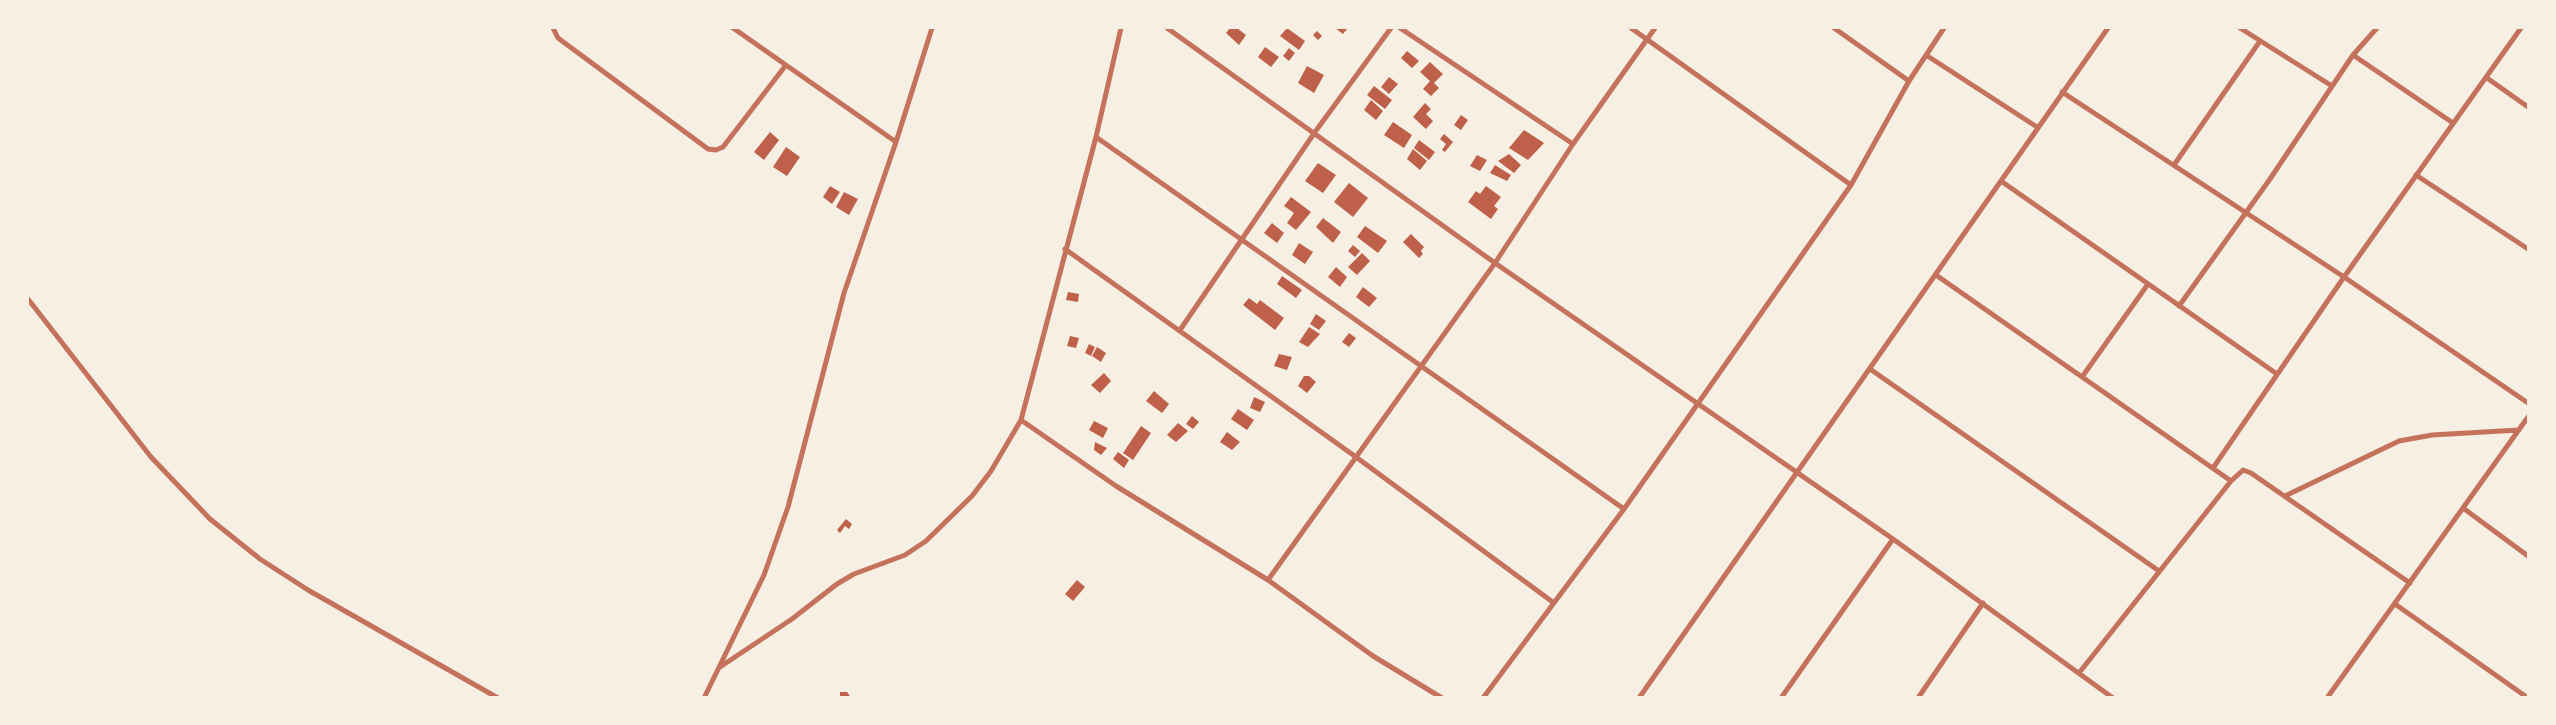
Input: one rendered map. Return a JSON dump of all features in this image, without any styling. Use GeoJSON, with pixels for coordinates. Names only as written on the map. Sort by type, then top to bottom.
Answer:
{"type":"FeatureCollection","features":[{"type":"Feature","properties":{"kind":"street"},"geometry":{"type":"LineString","coordinates":[[553,28],[558,38],[708,149],[716,150],[723,147],[786,65]]}},
{"type":"Feature","properties":{"kind":"street"},"geometry":{"type":"LineString","coordinates":[[733,28],[896,142]]}},
{"type":"Feature","properties":{"kind":"street"},"geometry":{"type":"LineString","coordinates":[[704,698],[764,575],[788,507],[844,293],[896,142],[932,28]]}},
{"type":"Feature","properties":{"kind":"street"},"geometry":{"type":"LineString","coordinates":[[720,667],[772,634],[837,584],[854,574],[905,555],[926,541],[972,496],[991,471],[1021,420],[1096,137],[1121,28]]}},
{"type":"Feature","properties":{"kind":"street"},"geometry":{"type":"LineString","coordinates":[[1167,28],[1315,132],[1495,263],[1893,539],[2113,698]]}},
{"type":"Feature","properties":{"kind":"street"},"geometry":{"type":"LineString","coordinates":[[1180,330],[1315,132],[1391,28]]}},
{"type":"Feature","properties":{"kind":"street"},"geometry":{"type":"LineString","coordinates":[[1400,28],[1573,144]]}},
{"type":"Feature","properties":{"kind":"street"},"geometry":{"type":"LineString","coordinates":[[1631,28],[1851,185]]}},
{"type":"Feature","properties":{"kind":"street"},"geometry":{"type":"LineString","coordinates":[[1268,580],[1495,263],[1573,144],[1655,28]]}},
{"type":"Feature","properties":{"kind":"street"},"geometry":{"type":"LineString","coordinates":[[1834,28],[1909,80]]}},
{"type":"Feature","properties":{"kind":"street"},"geometry":{"type":"LineString","coordinates":[[1482,698],[1624,509],[1851,185],[1909,80],[1944,28]]}},
{"type":"Feature","properties":{"kind":"street"},"geometry":{"type":"LineString","coordinates":[[1639,698],[2108,28]]}},
{"type":"Feature","properties":{"kind":"street"},"geometry":{"type":"LineString","coordinates":[[2240,28],[2332,86]]}},
{"type":"Feature","properties":{"kind":"street"},"geometry":{"type":"LineString","coordinates":[[2179,306],[2247,212],[2353,55],[2377,28]]}},
{"type":"Feature","properties":{"kind":"street"},"geometry":{"type":"LineString","coordinates":[[2213,468],[2344,276],[2521,28]]}},
{"type":"Feature","properties":{"kind":"street"},"geometry":{"type":"LineString","coordinates":[[2174,165],[2260,40]]}},
{"type":"Feature","properties":{"kind":"street"},"geometry":{"type":"LineString","coordinates":[[1926,55],[2037,128]]}},
{"type":"Feature","properties":{"kind":"street"},"geometry":{"type":"LineString","coordinates":[[2353,55],[2453,124]]}},
{"type":"Feature","properties":{"kind":"street"},"geometry":{"type":"LineString","coordinates":[[2487,78],[2528,106]]}},
{"type":"Feature","properties":{"kind":"street"},"geometry":{"type":"LineString","coordinates":[[2062,92],[2344,276],[2528,403]]}},
{"type":"Feature","properties":{"kind":"street"},"geometry":{"type":"LineString","coordinates":[[1096,137],[1624,509]]}},
{"type":"Feature","properties":{"kind":"street"},"geometry":{"type":"LineString","coordinates":[[2416,175],[2528,249]]}},
{"type":"Feature","properties":{"kind":"street"},"geometry":{"type":"LineString","coordinates":[[2001,181],[2277,374]]}},
{"type":"Feature","properties":{"kind":"street"},"geometry":{"type":"LineString","coordinates":[[1065,249],[1356,457],[1554,604]]}},
{"type":"Feature","properties":{"kind":"street"},"geometry":{"type":"LineString","coordinates":[[1936,275],[2231,481]]}},
{"type":"Feature","properties":{"kind":"street"},"geometry":{"type":"LineString","coordinates":[[2082,377],[2148,284]]}},
{"type":"Feature","properties":{"kind":"street"},"geometry":{"type":"LineString","coordinates":[[28,299],[151,457],[210,519],[260,559],[308,590],[498,698]]}},
{"type":"Feature","properties":{"kind":"street"},"geometry":{"type":"LineString","coordinates":[[1870,369],[2159,571]]}},
{"type":"Feature","properties":{"kind":"street"},"geometry":{"type":"LineString","coordinates":[[2331,696],[2394,604],[2528,417]]}},
{"type":"Feature","properties":{"kind":"street"},"geometry":{"type":"LineString","coordinates":[[1021,420],[1116,486],[1268,580],[1372,656],[1442,698]]}},
{"type":"Feature","properties":{"kind":"street"},"geometry":{"type":"LineString","coordinates":[[2285,496],[2398,441],[2432,435],[2519,430]]}},
{"type":"Feature","properties":{"kind":"street"},"geometry":{"type":"LineString","coordinates":[[2079,673],[2231,481],[2243,470],[2251,472],[2410,583]]}},
{"type":"Feature","properties":{"kind":"street"},"geometry":{"type":"LineString","coordinates":[[2463,508],[2528,556]]}},
{"type":"Feature","properties":{"kind":"street"},"geometry":{"type":"LineString","coordinates":[[1781,698],[1893,539]]}},
{"type":"Feature","properties":{"kind":"street"},"geometry":{"type":"LineString","coordinates":[[1918,698],[1983,603]]}},
{"type":"Feature","properties":{"kind":"street"},"geometry":{"type":"LineString","coordinates":[[2394,604],[2528,698]]}},
{"type":"Feature","properties":{"kind":"building"},"geometry":{"type":"Polygon","coordinates":[[[1230,28],[1237,28],[1246,35],[1239,45],[1226,33],[1230,28]]]}},
{"type":"Feature","properties":{"kind":"building"},"geometry":{"type":"Polygon","coordinates":[[[1287,28],[1305,41],[1299,50],[1280,36],[1287,28]]]}},
{"type":"Feature","properties":{"kind":"building"},"geometry":{"type":"Polygon","coordinates":[[[1335,28],[1348,28],[1343,34],[1335,28]]]}},
{"type":"Feature","properties":{"kind":"building"},"geometry":{"type":"Polygon","coordinates":[[[1317,31],[1322,36],[1318,40],[1313,35],[1317,31]]]}},
{"type":"Feature","properties":{"kind":"building"},"geometry":{"type":"Polygon","coordinates":[[[1265,47],[1279,57],[1271,67],[1258,57],[1265,47]]]}},
{"type":"Feature","properties":{"kind":"building"},"geometry":{"type":"Polygon","coordinates":[[[1289,48],[1295,53],[1289,61],[1283,56],[1289,48]]]}},
{"type":"Feature","properties":{"kind":"building"},"geometry":{"type":"Polygon","coordinates":[[[1407,51],[1419,61],[1412,68],[1401,58],[1407,51]]]}},
{"type":"Feature","properties":{"kind":"building"},"geometry":{"type":"Polygon","coordinates":[[[1430,62],[1443,74],[1434,83],[1439,88],[1431,96],[1423,89],[1430,81],[1420,72],[1430,62]]]}},
{"type":"Feature","properties":{"kind":"building"},"geometry":{"type":"Polygon","coordinates":[[[1307,66],[1324,75],[1314,93],[1298,83],[1307,66]]]}},
{"type":"Feature","properties":{"kind":"building"},"geometry":{"type":"Polygon","coordinates":[[[1389,77],[1398,84],[1389,94],[1381,87],[1389,77]]]}},
{"type":"Feature","properties":{"kind":"building"},"geometry":{"type":"Polygon","coordinates":[[[1374,86],[1392,100],[1385,109],[1367,95],[1374,86]]]}},
{"type":"Feature","properties":{"kind":"building"},"geometry":{"type":"Polygon","coordinates":[[[1371,100],[1383,111],[1376,120],[1364,110],[1371,100]]]}},
{"type":"Feature","properties":{"kind":"building"},"geometry":{"type":"Polygon","coordinates":[[[1425,103],[1431,109],[1426,114],[1433,121],[1426,129],[1413,117],[1425,103]]]}},
{"type":"Feature","properties":{"kind":"building"},"geometry":{"type":"Polygon","coordinates":[[[1461,115],[1468,120],[1461,130],[1454,125],[1461,115]]]}},
{"type":"Feature","properties":{"kind":"building"},"geometry":{"type":"Polygon","coordinates":[[[1393,122],[1412,135],[1404,148],[1384,135],[1393,122]]]}},
{"type":"Feature","properties":{"kind":"building"},"geometry":{"type":"Polygon","coordinates":[[[1524,130],[1544,143],[1528,160],[1509,148],[1524,130]]]}},
{"type":"Feature","properties":{"kind":"building"},"geometry":{"type":"Polygon","coordinates":[[[770,132],[779,140],[764,160],[754,152],[770,132]]]}},
{"type":"Feature","properties":{"kind":"building"},"geometry":{"type":"Polygon","coordinates":[[[1444,134],[1453,142],[1445,152],[1442,150],[1446,144],[1440,139],[1444,134]]]}},
{"type":"Feature","properties":{"kind":"building"},"geometry":{"type":"Polygon","coordinates":[[[1419,140],[1435,152],[1429,160],[1414,148],[1419,140]]]}},
{"type":"Feature","properties":{"kind":"building"},"geometry":{"type":"Polygon","coordinates":[[[786,147],[800,157],[787,176],[773,167],[786,147]]]}},
{"type":"Feature","properties":{"kind":"building"},"geometry":{"type":"Polygon","coordinates":[[[1413,149],[1427,161],[1420,170],[1407,159],[1413,149]]]}},
{"type":"Feature","properties":{"kind":"building"},"geometry":{"type":"Polygon","coordinates":[[[1509,154],[1521,165],[1514,173],[1498,161],[1509,154]]]}},
{"type":"Feature","properties":{"kind":"building"},"geometry":{"type":"Polygon","coordinates":[[[1477,155],[1487,160],[1480,171],[1470,166],[1477,155]]]}},
{"type":"Feature","properties":{"kind":"building"},"geometry":{"type":"Polygon","coordinates":[[[1318,163],[1336,175],[1323,193],[1305,181],[1318,163]]]}},
{"type":"Feature","properties":{"kind":"building"},"geometry":{"type":"Polygon","coordinates":[[[1495,165],[1511,175],[1507,181],[1490,173],[1495,165]]]}},
{"type":"Feature","properties":{"kind":"building"},"geometry":{"type":"Polygon","coordinates":[[[1349,183],[1368,198],[1353,217],[1334,202],[1349,183]]]}},
{"type":"Feature","properties":{"kind":"building"},"geometry":{"type":"Polygon","coordinates":[[[830,186],[840,192],[832,204],[823,197],[830,186]]]}},
{"type":"Feature","properties":{"kind":"building"},"geometry":{"type":"Polygon","coordinates":[[[1486,186],[1501,197],[1494,206],[1498,209],[1491,219],[1468,202],[1476,191],[1480,194],[1486,186]]]}},
{"type":"Feature","properties":{"kind":"building"},"geometry":{"type":"Polygon","coordinates":[[[844,192],[858,199],[849,215],[836,207],[844,192]]]}},
{"type":"Feature","properties":{"kind":"building"},"geometry":{"type":"Polygon","coordinates":[[[1291,197],[1311,212],[1296,230],[1287,223],[1294,213],[1284,206],[1291,197]]]}},
{"type":"Feature","properties":{"kind":"building"},"geometry":{"type":"Polygon","coordinates":[[[1323,218],[1341,232],[1333,243],[1316,227],[1323,218]]]}},
{"type":"Feature","properties":{"kind":"building"},"geometry":{"type":"Polygon","coordinates":[[[1272,223],[1284,233],[1277,243],[1264,233],[1272,223]]]}},
{"type":"Feature","properties":{"kind":"building"},"geometry":{"type":"Polygon","coordinates":[[[1365,226],[1387,241],[1378,253],[1357,237],[1365,226]]]}},
{"type":"Feature","properties":{"kind":"building"},"geometry":{"type":"Polygon","coordinates":[[[1411,234],[1424,247],[1421,251],[1423,254],[1419,258],[1403,242],[1411,234]]]}},
{"type":"Feature","properties":{"kind":"building"},"geometry":{"type":"Polygon","coordinates":[[[1299,243],[1313,252],[1305,264],[1292,255],[1299,243]]]}},
{"type":"Feature","properties":{"kind":"building"},"geometry":{"type":"Polygon","coordinates":[[[1353,245],[1360,251],[1355,257],[1348,251],[1353,245]]]}},
{"type":"Feature","properties":{"kind":"building"},"geometry":{"type":"Polygon","coordinates":[[[1362,253],[1370,261],[1357,275],[1348,267],[1362,253]]]}},
{"type":"Feature","properties":{"kind":"building"},"geometry":{"type":"Polygon","coordinates":[[[1336,267],[1347,277],[1340,287],[1328,277],[1336,267]]]}},
{"type":"Feature","properties":{"kind":"building"},"geometry":{"type":"Polygon","coordinates":[[[1282,276],[1302,290],[1296,298],[1277,284],[1282,276]]]}},
{"type":"Feature","properties":{"kind":"building"},"geometry":{"type":"Polygon","coordinates":[[[1363,287],[1377,298],[1369,307],[1356,297],[1363,287]]]}},
{"type":"Feature","properties":{"kind":"building"},"geometry":{"type":"Polygon","coordinates":[[[1068,292],[1079,294],[1078,302],[1066,300],[1068,292]]]}},
{"type":"Feature","properties":{"kind":"building"},"geometry":{"type":"Polygon","coordinates":[[[1249,298],[1257,304],[1260,300],[1284,318],[1275,330],[1243,305],[1249,298]]]}},
{"type":"Feature","properties":{"kind":"building"},"geometry":{"type":"Polygon","coordinates":[[[1316,314],[1326,321],[1319,330],[1310,324],[1316,314]]]}},
{"type":"Feature","properties":{"kind":"building"},"geometry":{"type":"Polygon","coordinates":[[[1309,327],[1320,334],[1308,347],[1299,342],[1309,327]]]}},
{"type":"Feature","properties":{"kind":"building"},"geometry":{"type":"Polygon","coordinates":[[[1349,333],[1356,338],[1349,347],[1342,342],[1349,333]]]}},
{"type":"Feature","properties":{"kind":"building"},"geometry":{"type":"Polygon","coordinates":[[[1070,336],[1079,338],[1076,348],[1067,346],[1070,336]]]}},
{"type":"Feature","properties":{"kind":"building"},"geometry":{"type":"Polygon","coordinates":[[[1089,344],[1095,347],[1091,356],[1085,353],[1089,344]]]}},
{"type":"Feature","properties":{"kind":"building"},"geometry":{"type":"Polygon","coordinates":[[[1097,347],[1106,353],[1101,362],[1092,356],[1097,347]]]}},
{"type":"Feature","properties":{"kind":"building"},"geometry":{"type":"Polygon","coordinates":[[[1279,354],[1292,357],[1287,370],[1274,366],[1279,354]]]}},
{"type":"Feature","properties":{"kind":"building"},"geometry":{"type":"Polygon","coordinates":[[[1104,373],[1111,381],[1100,393],[1091,385],[1104,373]]]}},
{"type":"Feature","properties":{"kind":"building"},"geometry":{"type":"Polygon","coordinates":[[[1304,376],[1309,376],[1316,382],[1307,393],[1298,386],[1304,376]]]}},
{"type":"Feature","properties":{"kind":"building"},"geometry":{"type":"Polygon","coordinates":[[[1154,391],[1169,404],[1162,413],[1146,401],[1154,391]]]}},
{"type":"Feature","properties":{"kind":"building"},"geometry":{"type":"Polygon","coordinates":[[[1254,397],[1265,402],[1260,412],[1250,408],[1254,397]]]}},
{"type":"Feature","properties":{"kind":"building"},"geometry":{"type":"Polygon","coordinates":[[[1238,409],[1254,420],[1247,430],[1231,419],[1238,409]]]}},
{"type":"Feature","properties":{"kind":"building"},"geometry":{"type":"Polygon","coordinates":[[[1192,416],[1199,422],[1193,429],[1186,424],[1192,416]]]}},
{"type":"Feature","properties":{"kind":"building"},"geometry":{"type":"Polygon","coordinates":[[[1094,421],[1108,428],[1103,438],[1089,430],[1094,421]]]}},
{"type":"Feature","properties":{"kind":"building"},"geometry":{"type":"Polygon","coordinates":[[[1178,423],[1188,431],[1176,442],[1167,435],[1178,423]]]}},
{"type":"Feature","properties":{"kind":"building"},"geometry":{"type":"Polygon","coordinates":[[[1141,426],[1151,433],[1133,460],[1123,453],[1141,426]]]}},
{"type":"Feature","properties":{"kind":"building"},"geometry":{"type":"Polygon","coordinates":[[[1227,432],[1240,442],[1232,450],[1220,442],[1227,432]]]}},
{"type":"Feature","properties":{"kind":"building"},"geometry":{"type":"Polygon","coordinates":[[[1095,442],[1107,448],[1101,455],[1094,450],[1095,442]]]}},
{"type":"Feature","properties":{"kind":"building"},"geometry":{"type":"Polygon","coordinates":[[[1118,452],[1129,460],[1124,468],[1113,459],[1118,452]]]}},
{"type":"Feature","properties":{"kind":"building"},"geometry":{"type":"Polygon","coordinates":[[[846,519],[852,524],[849,529],[845,526],[840,533],[837,530],[846,519]]]}},
{"type":"Feature","properties":{"kind":"building"},"geometry":{"type":"Polygon","coordinates":[[[1077,580],[1085,587],[1073,601],[1065,594],[1077,580]]]}},
{"type":"Feature","properties":{"kind":"building"},"geometry":{"type":"Polygon","coordinates":[[[840,692],[847,692],[851,698],[840,698],[840,692]]]}}]}
